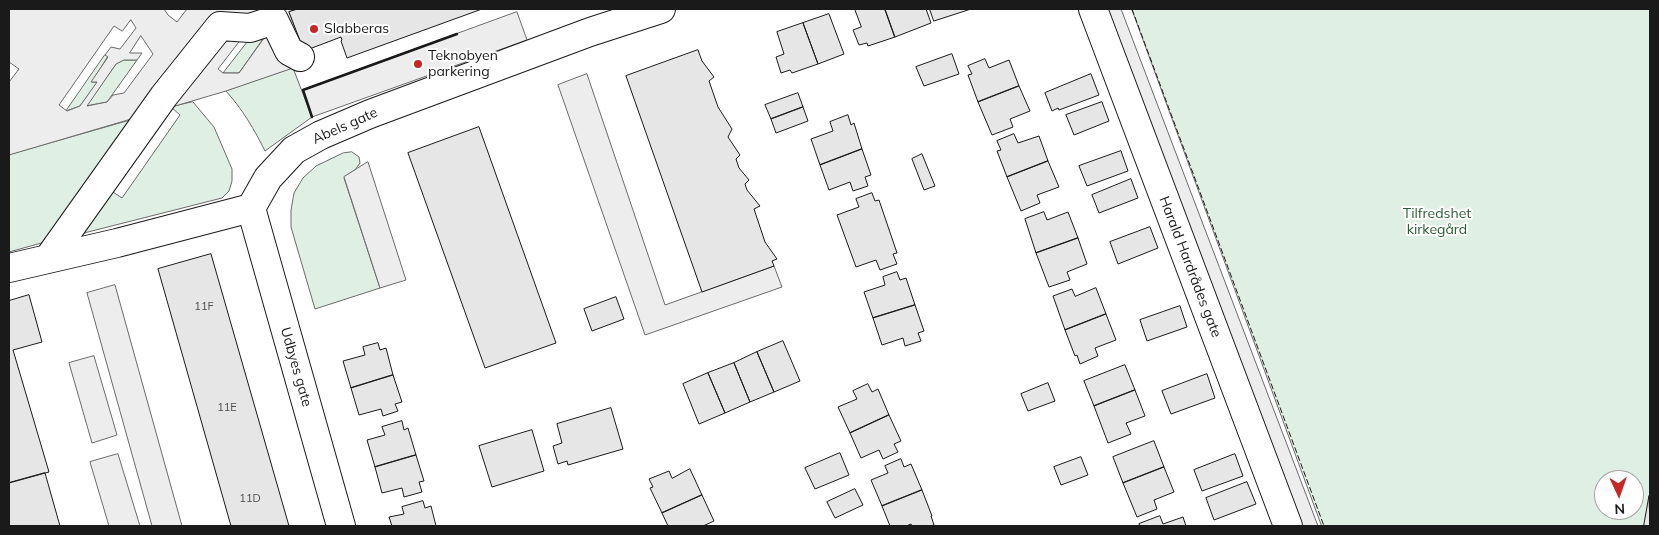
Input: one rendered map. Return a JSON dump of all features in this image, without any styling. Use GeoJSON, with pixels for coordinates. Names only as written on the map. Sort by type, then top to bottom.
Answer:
{"type":"FeatureCollection","features":[{"type":"Feature","properties":{"kind":"street","name":"Abels gate"},"geometry":{"type":"LineString","coordinates":[[251,208],[268,178],[287,157],[294,150],[321,135],[379,111],[581,36],[661,9]]}},
{"type":"Feature","properties":{"kind":"street","name":"Harald Hardrådes gate"},"geometry":{"type":"LineString","coordinates":[[1093,9],[1288,526]]}},
{"type":"Feature","properties":{"kind":"street"},"geometry":{"type":"LineString","coordinates":[[48,259],[222,17],[250,28],[274,20],[289,51],[300,57]]}},
{"type":"Feature","properties":{"kind":"street"},"geometry":{"type":"LineString","coordinates":[[9,268],[251,208]]}},
{"type":"Feature","properties":{"kind":"street","name":"Udbyes gate"},"geometry":{"type":"LineString","coordinates":[[251,208],[341,526]]}},
{"type":"Feature","properties":{"kind":"green space","name":"Tilfredshet kirkegård"},"geometry":{"type":"Polygon","coordinates":[[[1132,9],[1650,9],[1650,526],[1322,526],[1132,9]]]}},
{"type":"Feature","properties":{"kind":"green space"},"geometry":{"type":"Polygon","coordinates":[[[272,26],[239,73],[223,73],[247,42],[272,26]]]}},
{"type":"Feature","properties":{"kind":"green space"},"geometry":{"type":"Polygon","coordinates":[[[105,55],[108,56],[92,82],[98,82],[80,106],[66,111],[105,55]]]}},
{"type":"Feature","properties":{"kind":"green space"},"geometry":{"type":"Polygon","coordinates":[[[124,60],[137,60],[107,102],[86,106],[116,64],[124,60]]]}},
{"type":"Feature","properties":{"kind":"green space"},"geometry":{"type":"Polygon","coordinates":[[[293,68],[312,117],[265,151],[248,120],[226,91],[293,68]]]}},
{"type":"Feature","properties":{"kind":"green space"},"geometry":{"type":"Polygon","coordinates":[[[193,102],[214,127],[232,169],[232,181],[229,191],[222,198],[80,234],[110,190],[122,198],[180,115],[171,107],[193,102]]]}},
{"type":"Feature","properties":{"kind":"green space"},"geometry":{"type":"Polygon","coordinates":[[[131,120],[45,242],[9,252],[9,155],[131,120]]]}},
{"type":"Feature","properties":{"kind":"green space"},"geometry":{"type":"Polygon","coordinates":[[[352,152],[359,157],[360,163],[355,170],[344,178],[380,288],[315,309],[291,227],[294,193],[303,178],[316,166],[343,153],[352,152]]]}},
{"type":"Feature","properties":{"kind":"shaded area"},"geometry":{"type":"Polygon","coordinates":[[[9,9],[164,9],[177,22],[187,9],[298,9],[289,12],[304,51],[293,68],[226,91],[9,155],[9,82],[19,69],[9,62],[9,9]],[[131,20],[122,31],[114,26],[59,105],[67,111],[80,106],[97,82],[91,82],[108,57],[105,55],[111,47],[120,49],[136,28],[131,20]],[[272,27],[247,42],[242,38],[218,69],[223,73],[239,73],[272,27]],[[141,36],[130,53],[142,53],[137,60],[124,60],[116,64],[87,106],[107,102],[113,95],[124,93],[153,54],[141,36]]]}},
{"type":"Feature","properties":{"kind":"shaded area"},"geometry":{"type":"Polygon","coordinates":[[[1103,9],[1121,9],[1318,526],[1298,526],[1103,9]]]}},
{"type":"Feature","properties":{"kind":"shaded area","name":"Teknobyen parkering"},"geometry":{"type":"Polygon","coordinates":[[[517,12],[527,40],[312,117],[303,90],[517,12]]]}},
{"type":"Feature","properties":{"kind":"shaded area"},"geometry":{"type":"Polygon","coordinates":[[[587,74],[665,305],[774,266],[782,287],[645,335],[558,85],[587,74]]]}},
{"type":"Feature","properties":{"kind":"shaded area"},"geometry":{"type":"Polygon","coordinates":[[[368,162],[406,280],[380,288],[344,177],[368,162]]]}},
{"type":"Feature","properties":{"kind":"shaded area"},"geometry":{"type":"Polygon","coordinates":[[[115,285],[182,526],[152,526],[87,293],[115,285]]]}},
{"type":"Feature","properties":{"kind":"shaded area"},"geometry":{"type":"Polygon","coordinates":[[[94,356],[117,435],[92,443],[69,363],[94,356]]]}},
{"type":"Feature","properties":{"kind":"shaded area"},"geometry":{"type":"Polygon","coordinates":[[[118,454],[140,526],[109,526],[90,462],[118,454]]]}},
{"type":"Feature","properties":{"kind":"building"},"geometry":{"type":"Polygon","coordinates":[[[298,9],[482,9],[347,58],[341,37],[304,51],[289,12],[298,9]]]}},
{"type":"Feature","properties":{"kind":"building"},"geometry":{"type":"Polygon","coordinates":[[[855,9],[885,9],[895,37],[868,46],[867,43],[859,45],[853,30],[861,27],[855,9]]]}},
{"type":"Feature","properties":{"kind":"building"},"geometry":{"type":"Polygon","coordinates":[[[885,9],[926,9],[931,23],[895,37],[885,9]]]}},
{"type":"Feature","properties":{"kind":"building"},"geometry":{"type":"Polygon","coordinates":[[[930,9],[971,9],[934,21],[930,9]]]}},
{"type":"Feature","properties":{"kind":"building"},"geometry":{"type":"Polygon","coordinates":[[[829,14],[844,54],[818,64],[803,23],[829,14]]]}},
{"type":"Feature","properties":{"kind":"building"},"geometry":{"type":"Polygon","coordinates":[[[803,23],[818,64],[792,73],[790,70],[781,73],[776,57],[784,54],[777,32],[803,23]]]}},
{"type":"Feature","properties":{"kind":"building"},"geometry":{"type":"Polygon","coordinates":[[[698,50],[702,61],[714,77],[709,81],[718,107],[732,129],[728,137],[740,155],[736,159],[739,168],[749,180],[745,184],[747,190],[760,206],[754,209],[765,242],[777,259],[772,261],[774,266],[702,292],[626,76],[698,50]]]}},
{"type":"Feature","properties":{"kind":"building"},"geometry":{"type":"Polygon","coordinates":[[[952,54],[959,74],[924,86],[916,67],[952,54]]]}},
{"type":"Feature","properties":{"kind":"building"},"geometry":{"type":"Polygon","coordinates":[[[985,59],[989,68],[1009,60],[1019,86],[978,102],[968,75],[972,74],[968,66],[985,59]]]}},
{"type":"Feature","properties":{"kind":"building"},"geometry":{"type":"Polygon","coordinates":[[[1091,74],[1099,95],[1052,111],[1045,93],[1091,74]]]}},
{"type":"Feature","properties":{"kind":"building"},"geometry":{"type":"Polygon","coordinates":[[[1019,86],[1030,111],[1010,119],[1013,127],[992,135],[978,102],[1019,86]]]}},
{"type":"Feature","properties":{"kind":"building"},"geometry":{"type":"Polygon","coordinates":[[[798,93],[803,107],[771,119],[765,105],[798,93]]]}},
{"type":"Feature","properties":{"kind":"building"},"geometry":{"type":"Polygon","coordinates":[[[1102,102],[1109,121],[1074,135],[1066,115],[1102,102]]]}},
{"type":"Feature","properties":{"kind":"building"},"geometry":{"type":"Polygon","coordinates":[[[803,107],[808,121],[776,133],[771,119],[803,107]]]}},
{"type":"Feature","properties":{"kind":"building"},"geometry":{"type":"Polygon","coordinates":[[[848,115],[851,125],[854,123],[862,149],[820,165],[811,139],[833,131],[830,122],[848,115]]]}},
{"type":"Feature","properties":{"kind":"building"},"geometry":{"type":"Polygon","coordinates":[[[479,127],[556,343],[485,368],[408,153],[479,127]]]}},
{"type":"Feature","properties":{"kind":"building"},"geometry":{"type":"Polygon","coordinates":[[[1014,134],[1018,143],[1039,136],[1048,161],[1007,177],[997,151],[1001,150],[997,141],[1014,134]]]}},
{"type":"Feature","properties":{"kind":"building"},"geometry":{"type":"Polygon","coordinates":[[[862,149],[871,175],[865,177],[868,186],[853,191],[850,182],[829,190],[820,165],[862,149]]]}},
{"type":"Feature","properties":{"kind":"building"},"geometry":{"type":"Polygon","coordinates":[[[1121,151],[1128,171],[1087,186],[1079,166],[1121,151]]]}},
{"type":"Feature","properties":{"kind":"building"},"geometry":{"type":"Polygon","coordinates":[[[922,154],[935,186],[924,190],[912,159],[922,154]]]}},
{"type":"Feature","properties":{"kind":"building"},"geometry":{"type":"Polygon","coordinates":[[[1048,161],[1059,187],[1037,195],[1040,203],[1021,211],[1007,177],[1048,161]]]}},
{"type":"Feature","properties":{"kind":"building"},"geometry":{"type":"Polygon","coordinates":[[[1131,179],[1138,198],[1099,213],[1092,195],[1131,179]]]}},
{"type":"Feature","properties":{"kind":"building"},"geometry":{"type":"Polygon","coordinates":[[[872,193],[875,201],[879,200],[897,253],[893,254],[897,264],[880,270],[876,260],[856,267],[837,215],[859,207],[856,199],[872,193]]]}},
{"type":"Feature","properties":{"kind":"building"},"geometry":{"type":"Polygon","coordinates":[[[1044,212],[1047,220],[1068,212],[1078,238],[1036,253],[1025,219],[1044,212]]]}},
{"type":"Feature","properties":{"kind":"building"},"geometry":{"type":"Polygon","coordinates":[[[1150,227],[1158,248],[1118,264],[1110,242],[1150,227]]]}},
{"type":"Feature","properties":{"kind":"building"},"geometry":{"type":"Polygon","coordinates":[[[1078,238],[1087,264],[1067,272],[1070,280],[1049,287],[1036,253],[1078,238]]]}},
{"type":"Feature","properties":{"kind":"building"},"geometry":{"type":"Polygon","coordinates":[[[211,254],[289,526],[231,526],[158,269],[211,254]]]}},
{"type":"Feature","properties":{"kind":"building"},"geometry":{"type":"Polygon","coordinates":[[[897,272],[900,280],[906,278],[915,305],[873,318],[864,292],[885,285],[883,277],[897,272]]]}},
{"type":"Feature","properties":{"kind":"building"},"geometry":{"type":"Polygon","coordinates":[[[1096,288],[1106,314],[1065,330],[1053,296],[1072,289],[1075,296],[1096,288]]]}},
{"type":"Feature","properties":{"kind":"building"},"geometry":{"type":"Polygon","coordinates":[[[29,295],[42,342],[13,350],[49,472],[9,483],[9,301],[29,295]]]}},
{"type":"Feature","properties":{"kind":"building"},"geometry":{"type":"Polygon","coordinates":[[[616,297],[624,319],[592,331],[584,309],[616,297]]]}},
{"type":"Feature","properties":{"kind":"building"},"geometry":{"type":"Polygon","coordinates":[[[915,305],[924,331],[918,333],[921,341],[905,346],[903,338],[882,345],[873,318],[915,305]]]}},
{"type":"Feature","properties":{"kind":"building"},"geometry":{"type":"Polygon","coordinates":[[[1180,306],[1187,327],[1147,341],[1140,320],[1180,306]]]}},
{"type":"Feature","properties":{"kind":"building"},"geometry":{"type":"Polygon","coordinates":[[[1106,314],[1116,340],[1095,348],[1098,356],[1080,364],[1065,330],[1106,314]]]}},
{"type":"Feature","properties":{"kind":"building"},"geometry":{"type":"Polygon","coordinates":[[[783,341],[800,381],[774,392],[757,352],[783,341]]]}},
{"type":"Feature","properties":{"kind":"building"},"geometry":{"type":"Polygon","coordinates":[[[378,343],[380,350],[386,348],[393,375],[351,388],[343,361],[365,355],[363,347],[378,343]]]}},
{"type":"Feature","properties":{"kind":"building"},"geometry":{"type":"Polygon","coordinates":[[[757,352],[774,392],[750,402],[734,363],[757,352]]]}},
{"type":"Feature","properties":{"kind":"building"},"geometry":{"type":"Polygon","coordinates":[[[734,363],[750,402],[725,413],[708,373],[734,363]]]}},
{"type":"Feature","properties":{"kind":"building"},"geometry":{"type":"Polygon","coordinates":[[[1125,365],[1135,390],[1094,406],[1084,381],[1125,365]]]}},
{"type":"Feature","properties":{"kind":"building"},"geometry":{"type":"Polygon","coordinates":[[[708,373],[725,413],[699,424],[683,384],[708,373]]]}},
{"type":"Feature","properties":{"kind":"building"},"geometry":{"type":"Polygon","coordinates":[[[1207,374],[1215,398],[1171,414],[1162,391],[1207,374]]]}},
{"type":"Feature","properties":{"kind":"building"},"geometry":{"type":"Polygon","coordinates":[[[393,375],[402,402],[395,404],[398,411],[383,416],[381,409],[359,415],[351,388],[393,375]]]}},
{"type":"Feature","properties":{"kind":"building"},"geometry":{"type":"Polygon","coordinates":[[[1048,383],[1055,401],[1028,411],[1021,394],[1048,383]]]}},
{"type":"Feature","properties":{"kind":"building"},"geometry":{"type":"Polygon","coordinates":[[[868,384],[872,392],[878,389],[889,415],[850,433],[838,407],[857,399],[853,391],[868,384]]]}},
{"type":"Feature","properties":{"kind":"building"},"geometry":{"type":"Polygon","coordinates":[[[1135,390],[1145,416],[1126,423],[1131,434],[1108,443],[1094,406],[1135,390]]]}},
{"type":"Feature","properties":{"kind":"building"},"geometry":{"type":"Polygon","coordinates":[[[611,408],[623,449],[568,465],[567,461],[558,464],[553,446],[562,443],[557,424],[611,408]]]}},
{"type":"Feature","properties":{"kind":"building"},"geometry":{"type":"Polygon","coordinates":[[[889,415],[901,441],[894,444],[898,452],[883,459],[879,450],[861,458],[850,433],[889,415]]]}},
{"type":"Feature","properties":{"kind":"building"},"geometry":{"type":"Polygon","coordinates":[[[402,421],[404,430],[408,428],[416,455],[375,467],[367,440],[385,435],[382,427],[402,421]]]}},
{"type":"Feature","properties":{"kind":"building"},"geometry":{"type":"Polygon","coordinates":[[[532,430],[544,471],[492,487],[479,446],[532,430]]]}},
{"type":"Feature","properties":{"kind":"building"},"geometry":{"type":"Polygon","coordinates":[[[1154,441],[1164,467],[1123,483],[1113,457],[1154,441]]]}},
{"type":"Feature","properties":{"kind":"building"},"geometry":{"type":"Polygon","coordinates":[[[840,453],[849,475],[815,489],[805,468],[840,453]]]}},
{"type":"Feature","properties":{"kind":"building"},"geometry":{"type":"Polygon","coordinates":[[[1235,454],[1243,476],[1202,491],[1194,470],[1235,454]]]}},
{"type":"Feature","properties":{"kind":"building"},"geometry":{"type":"Polygon","coordinates":[[[416,455],[424,481],[419,482],[422,492],[404,497],[402,488],[382,493],[375,467],[416,455]]]}},
{"type":"Feature","properties":{"kind":"building"},"geometry":{"type":"Polygon","coordinates":[[[1081,457],[1088,475],[1061,485],[1054,467],[1081,457]]]}},
{"type":"Feature","properties":{"kind":"building"},"geometry":{"type":"Polygon","coordinates":[[[901,459],[904,467],[911,464],[922,490],[882,506],[871,480],[888,473],[885,466],[901,459]]]}},
{"type":"Feature","properties":{"kind":"building"},"geometry":{"type":"Polygon","coordinates":[[[1164,467],[1174,492],[1154,500],[1157,509],[1137,517],[1123,483],[1164,467]]]}},
{"type":"Feature","properties":{"kind":"building"},"geometry":{"type":"Polygon","coordinates":[[[690,469],[702,495],[662,513],[650,488],[653,487],[649,479],[669,471],[672,478],[690,469]]]}},
{"type":"Feature","properties":{"kind":"building"},"geometry":{"type":"Polygon","coordinates":[[[45,473],[60,526],[9,526],[9,483],[45,473]]]}},
{"type":"Feature","properties":{"kind":"building"},"geometry":{"type":"Polygon","coordinates":[[[1247,482],[1256,504],[1214,520],[1206,498],[1247,482]]]}},
{"type":"Feature","properties":{"kind":"building"},"geometry":{"type":"Polygon","coordinates":[[[855,489],[863,505],[835,518],[827,502],[855,489]]]}},
{"type":"Feature","properties":{"kind":"building"},"geometry":{"type":"Polygon","coordinates":[[[922,490],[934,525],[912,526],[911,524],[906,526],[890,526],[882,506],[922,490]]]}},
{"type":"Feature","properties":{"kind":"building"},"geometry":{"type":"Polygon","coordinates":[[[702,495],[714,521],[703,526],[668,526],[662,513],[702,495]]]}},
{"type":"Feature","properties":{"kind":"building"},"geometry":{"type":"Polygon","coordinates":[[[1649,496],[1650,526],[1644,526],[1649,496]]]}},
{"type":"Feature","properties":{"kind":"building"},"geometry":{"type":"Polygon","coordinates":[[[423,501],[425,508],[431,506],[436,526],[392,526],[389,517],[404,514],[402,507],[423,501]]]}},
{"type":"Feature","properties":{"kind":"building"},"geometry":{"type":"Polygon","coordinates":[[[1160,516],[1163,524],[1183,517],[1186,526],[1140,526],[1139,524],[1160,516]]]}},
{"type":"Feature","properties":{"kind":"fence"},"geometry":{"type":"LineString","coordinates":[[1132,9],[1324,526]]}},
{"type":"Feature","properties":{"kind":"wall"},"geometry":{"type":"LineString","coordinates":[[312,117],[303,90],[457,34]]}},
{"type":"Feature","properties":{"kind":"place","name":"Slabberas"},"geometry":{"type":"Point","coordinates":[314,29]}},
{"type":"Feature","properties":{"kind":"place","name":"Teknobyen parkering"},"geometry":{"type":"Point","coordinates":[418,64]}}]}
